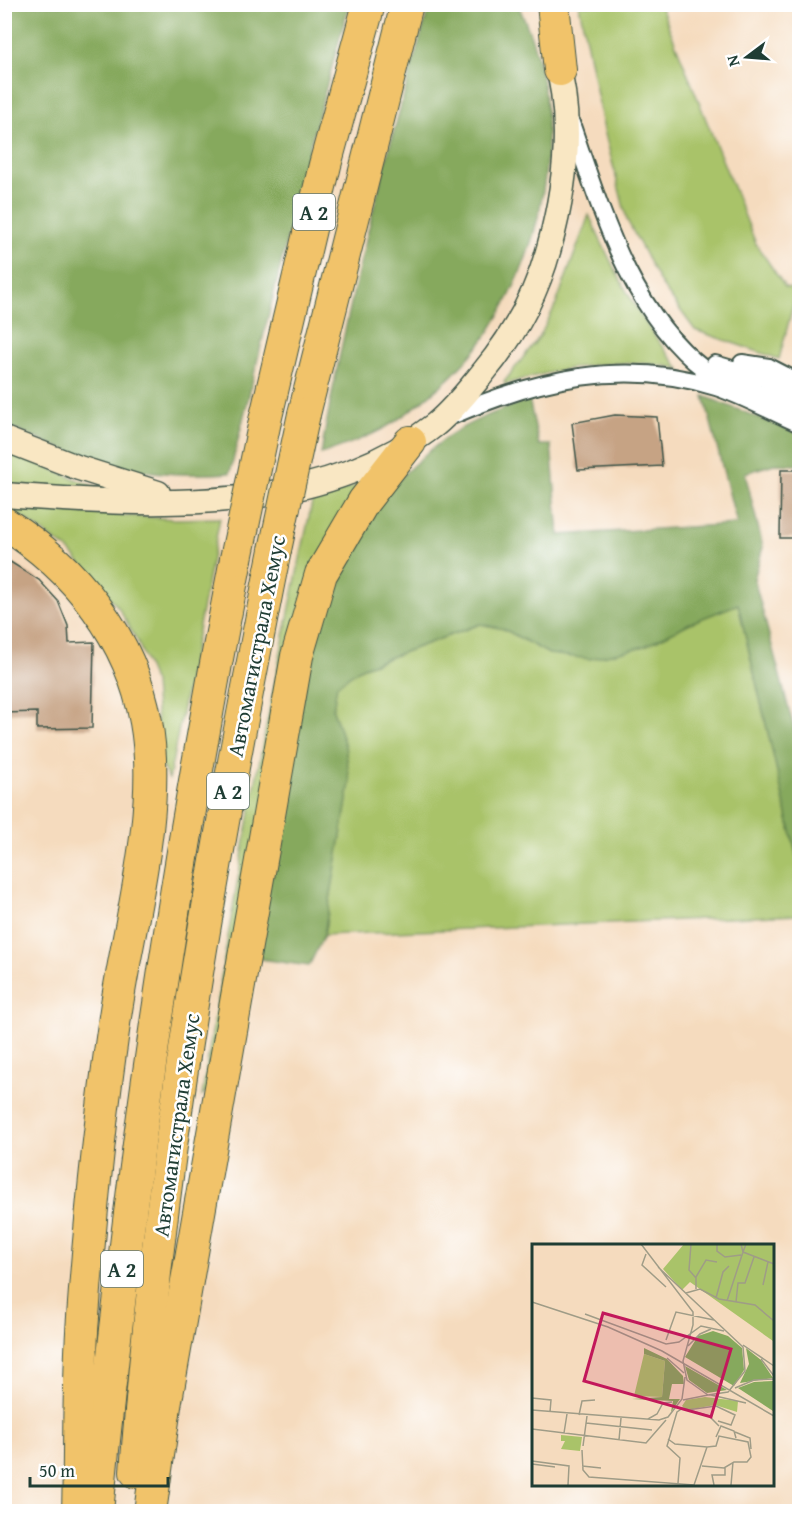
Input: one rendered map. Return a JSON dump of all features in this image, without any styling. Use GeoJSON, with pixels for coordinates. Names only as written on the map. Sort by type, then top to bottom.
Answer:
{"type":"FeatureCollection","features":[{"type":"Feature","properties":{"kind":"highway","name":"Автомагистрала Хемус"},"geometry":{"type":"LineString","coordinates":[[97,1512],[129,1204],[154,1028],[199,745],[265,421],[325,165],[369,4]]}},
{"type":"Feature","properties":{"kind":"highway","name":"Автомагистрала Хемус"},"geometry":{"type":"LineString","coordinates":[[133,1512],[158,1254],[189,1033],[235,749],[304,414],[407,4]]}},
{"type":"Feature","properties":{"kind":"highway"},"geometry":{"type":"LineString","coordinates":[[553,4],[560,70]]}},
{"type":"Feature","properties":{"kind":"highway"},"geometry":{"type":"LineString","coordinates":[[150,1512],[165,1406],[297,656],[321,574],[364,501],[410,442]]}},
{"type":"Feature","properties":{"kind":"highway"},"geometry":{"type":"LineString","coordinates":[[4,523],[54,559],[81,586],[102,615],[116,635],[140,691],[147,724],[150,773],[148,823],[114,1023],[83,1319],[78,1512]]}},
{"type":"Feature","properties":{"kind":"main road"},"geometry":{"type":"LineString","coordinates":[[4,495],[86,501],[226,500],[282,492],[332,480],[374,462],[410,442],[438,422],[506,345],[531,302],[557,217],[567,111],[560,70],[538,4]]}},
{"type":"Feature","properties":{"kind":"main road"},"geometry":{"type":"LineString","coordinates":[[4,439],[79,468],[180,500]]}},
{"type":"Feature","properties":{"kind":"street"},"geometry":{"type":"LineString","coordinates":[[567,111],[586,168],[629,271],[668,335],[707,372],[800,406]]}},
{"type":"Feature","properties":{"kind":"street"},"geometry":{"type":"LineString","coordinates":[[686,353],[770,367],[800,383]]}},
{"type":"Feature","properties":{"kind":"street"},"geometry":{"type":"LineString","coordinates":[[686,353],[764,378],[800,395]]}},
{"type":"Feature","properties":{"kind":"street"},"geometry":{"type":"LineString","coordinates":[[438,422],[518,390],[571,377],[634,372],[670,375],[718,388],[800,424]]}},
{"type":"Feature","properties":{"kind":"green space"},"geometry":{"type":"Polygon","coordinates":[[[5,5],[349,5],[308,153],[230,473],[167,474],[114,465],[62,449],[5,425],[5,5]]]}},
{"type":"Feature","properties":{"kind":"green space"},"geometry":{"type":"Polygon","coordinates":[[[430,5],[518,5],[534,45],[543,86],[547,128],[546,170],[539,213],[527,254],[511,293],[490,330],[471,355],[435,391],[396,421],[369,436],[321,454],[355,284],[398,116],[430,5]]]}},
{"type":"Feature","properties":{"kind":"green space"},"geometry":{"type":"Polygon","coordinates":[[[579,5],[660,5],[756,244],[785,287],[797,290],[779,359],[695,330],[661,284],[627,220],[604,130],[579,5]]]}},
{"type":"Feature","properties":{"kind":"green space"},"geometry":{"type":"Polygon","coordinates":[[[589,215],[608,256],[640,314],[680,369],[636,363],[614,363],[548,373],[505,384],[504,382],[540,336],[556,304],[589,215]]]}},
{"type":"Feature","properties":{"kind":"green space"},"geometry":{"type":"Polygon","coordinates":[[[704,396],[799,434],[799,465],[774,464],[745,473],[763,547],[754,579],[799,747],[799,866],[738,604],[690,623],[645,646],[590,659],[549,654],[504,629],[480,624],[361,668],[337,685],[333,710],[345,746],[350,783],[324,935],[309,966],[254,958],[312,654],[337,575],[355,539],[378,504],[407,471],[453,433],[529,399],[539,445],[551,445],[559,535],[737,524],[704,396]]]}},
{"type":"Feature","properties":{"kind":"green space"},"geometry":{"type":"Polygon","coordinates":[[[4,449],[104,491],[5,485],[4,449]]]}},
{"type":"Feature","properties":{"kind":"green space"},"geometry":{"type":"Polygon","coordinates":[[[360,485],[210,1087],[202,1096],[253,796],[313,498],[360,485]]]}},
{"type":"Feature","properties":{"kind":"green space"},"geometry":{"type":"Polygon","coordinates":[[[9,508],[175,519],[220,518],[169,779],[160,763],[154,683],[138,642],[118,607],[70,551],[9,508]]]}},
{"type":"Feature","properties":{"kind":"green space"},"geometry":{"type":"Polygon","coordinates":[[[738,604],[799,866],[799,915],[324,935],[350,783],[345,746],[333,710],[336,685],[361,668],[481,624],[504,629],[549,654],[645,646],[690,623],[738,604]]]}},
{"type":"Feature","properties":{"kind":"building"},"geometry":{"type":"Polygon","coordinates":[[[615,415],[657,417],[662,466],[578,470],[572,423],[615,415]]]}},
{"type":"Feature","properties":{"kind":"building"},"geometry":{"type":"Polygon","coordinates":[[[781,470],[800,470],[800,538],[780,538],[781,470]]]}},
{"type":"Feature","properties":{"kind":"building"},"geometry":{"type":"Polygon","coordinates":[[[4,558],[39,580],[58,601],[68,626],[69,643],[94,642],[92,728],[37,729],[37,712],[4,713],[4,558]]]}}]}
